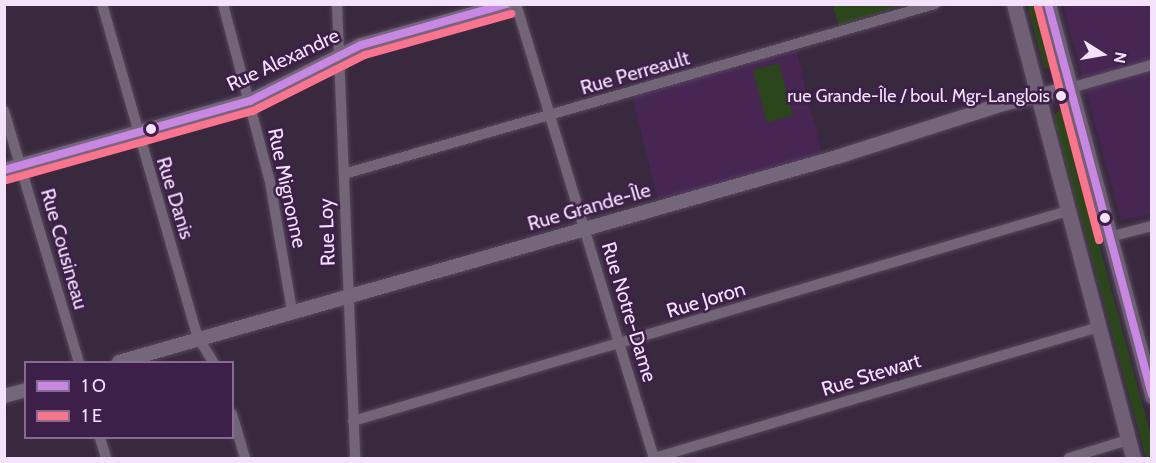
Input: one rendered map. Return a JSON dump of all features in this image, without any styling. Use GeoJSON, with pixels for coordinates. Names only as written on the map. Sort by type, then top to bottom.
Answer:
{"type":"FeatureCollection","features":[{"type":"Feature","properties":{"kind":"highway"},"geometry":{"type":"LineString","coordinates":[[1014,4],[1133,459]]}},
{"type":"Feature","properties":{"kind":"highway"},"geometry":{"type":"LineString","coordinates":[[1048,4],[1152,396]]}},
{"type":"Feature","properties":{"kind":"main road","name":"Rue Alexandre"},"geometry":{"type":"LineString","coordinates":[[4,170],[250,101],[339,55],[508,4]]}},
{"type":"Feature","properties":{"kind":"main road","name":"Rue Grande-Île"},"geometry":{"type":"LineString","coordinates":[[126,361],[1038,95],[1070,88]]}},
{"type":"Feature","properties":{"kind":"main road"},"geometry":{"type":"LineString","coordinates":[[4,396],[24,391]]}},
{"type":"Feature","properties":{"kind":"street","name":"Rue Danis"},"geometry":{"type":"LineString","coordinates":[[102,4],[136,133],[199,340],[212,361]]}},
{"type":"Feature","properties":{"kind":"street","name":"Rue Mignonne"},"geometry":{"type":"LineString","coordinates":[[224,4],[270,182],[292,311]]}},
{"type":"Feature","properties":{"kind":"street","name":"Rue Loy"},"geometry":{"type":"LineString","coordinates":[[337,4],[355,459]]}},
{"type":"Feature","properties":{"kind":"street","name":"Rue Notre-Dame"},"geometry":{"type":"LineString","coordinates":[[516,4],[654,459]]}},
{"type":"Feature","properties":{"kind":"street","name":"Rue Perreault"},"geometry":{"type":"LineString","coordinates":[[344,174],[935,4]]}},
{"type":"Feature","properties":{"kind":"street"},"geometry":{"type":"LineString","coordinates":[[1070,88],[1152,65]]}},
{"type":"Feature","properties":{"kind":"street","name":"Rue Cousineau"},"geometry":{"type":"LineString","coordinates":[[4,111],[78,361]]}},
{"type":"Feature","properties":{"kind":"street","name":"Rue Joron"},"geometry":{"type":"LineString","coordinates":[[353,421],[1068,211]]}},
{"type":"Feature","properties":{"kind":"street"},"geometry":{"type":"LineString","coordinates":[[1109,237],[1152,226]]}},
{"type":"Feature","properties":{"kind":"street","name":"Rue Stewart"},"geometry":{"type":"LineString","coordinates":[[654,459],[1098,327]]}},
{"type":"Feature","properties":{"kind":"street"},"geometry":{"type":"LineString","coordinates":[[234,421],[245,459]]}},
{"type":"Feature","properties":{"kind":"street"},"geometry":{"type":"LineString","coordinates":[[100,439],[106,459]]}},
{"type":"Feature","properties":{"kind":"street"},"geometry":{"type":"LineString","coordinates":[[1069,459],[1128,440]]}},
{"type":"Feature","properties":{"kind":"shaded area"},"geometry":{"type":"Polygon","coordinates":[[[1063,5],[1151,5],[1151,214],[1121,220],[1063,5]]]}},
{"type":"Feature","properties":{"kind":"shaded area"},"geometry":{"type":"Polygon","coordinates":[[[795,46],[824,161],[659,203],[630,87],[795,46]]]}},
{"type":"Feature","properties":{"kind":"green space"},"geometry":{"type":"Polygon","coordinates":[[[833,4],[907,4],[839,26],[833,5],[833,4]]]}},
{"type":"Feature","properties":{"kind":"green space"},"geometry":{"type":"Polygon","coordinates":[[[1027,5],[1036,5],[1054,58],[1053,69],[1044,68],[1027,5]]]}},
{"type":"Feature","properties":{"kind":"green space"},"geometry":{"type":"Polygon","coordinates":[[[779,63],[793,115],[767,122],[753,70],[779,63]]]}},
{"type":"Feature","properties":{"kind":"green space"},"geometry":{"type":"Polygon","coordinates":[[[1062,108],[1151,436],[1151,458],[1146,458],[1056,127],[1054,115],[1062,108]]]}},
{"type":"Feature","properties":{"kind":"transit line"},"geometry":{"type":"LineString","coordinates":[[4,170],[250,101],[361,45],[506,4]]}},
{"type":"Feature","properties":{"kind":"transit line"},"geometry":{"type":"LineString","coordinates":[[1048,4],[1152,394]]}},
{"type":"Feature","properties":{"kind":"transit line"},"geometry":{"type":"LineString","coordinates":[[1038,7],[1099,240]]}},
{"type":"Feature","properties":{"kind":"transit line"},"geometry":{"type":"LineString","coordinates":[[7,180],[253,111],[365,55],[511,14]]}},
{"type":"Feature","properties":{"kind":"place","name":"rue Grande-Île / boul. Mgr-Langlois"},"geometry":{"type":"Point","coordinates":[1061,96]}}]}
